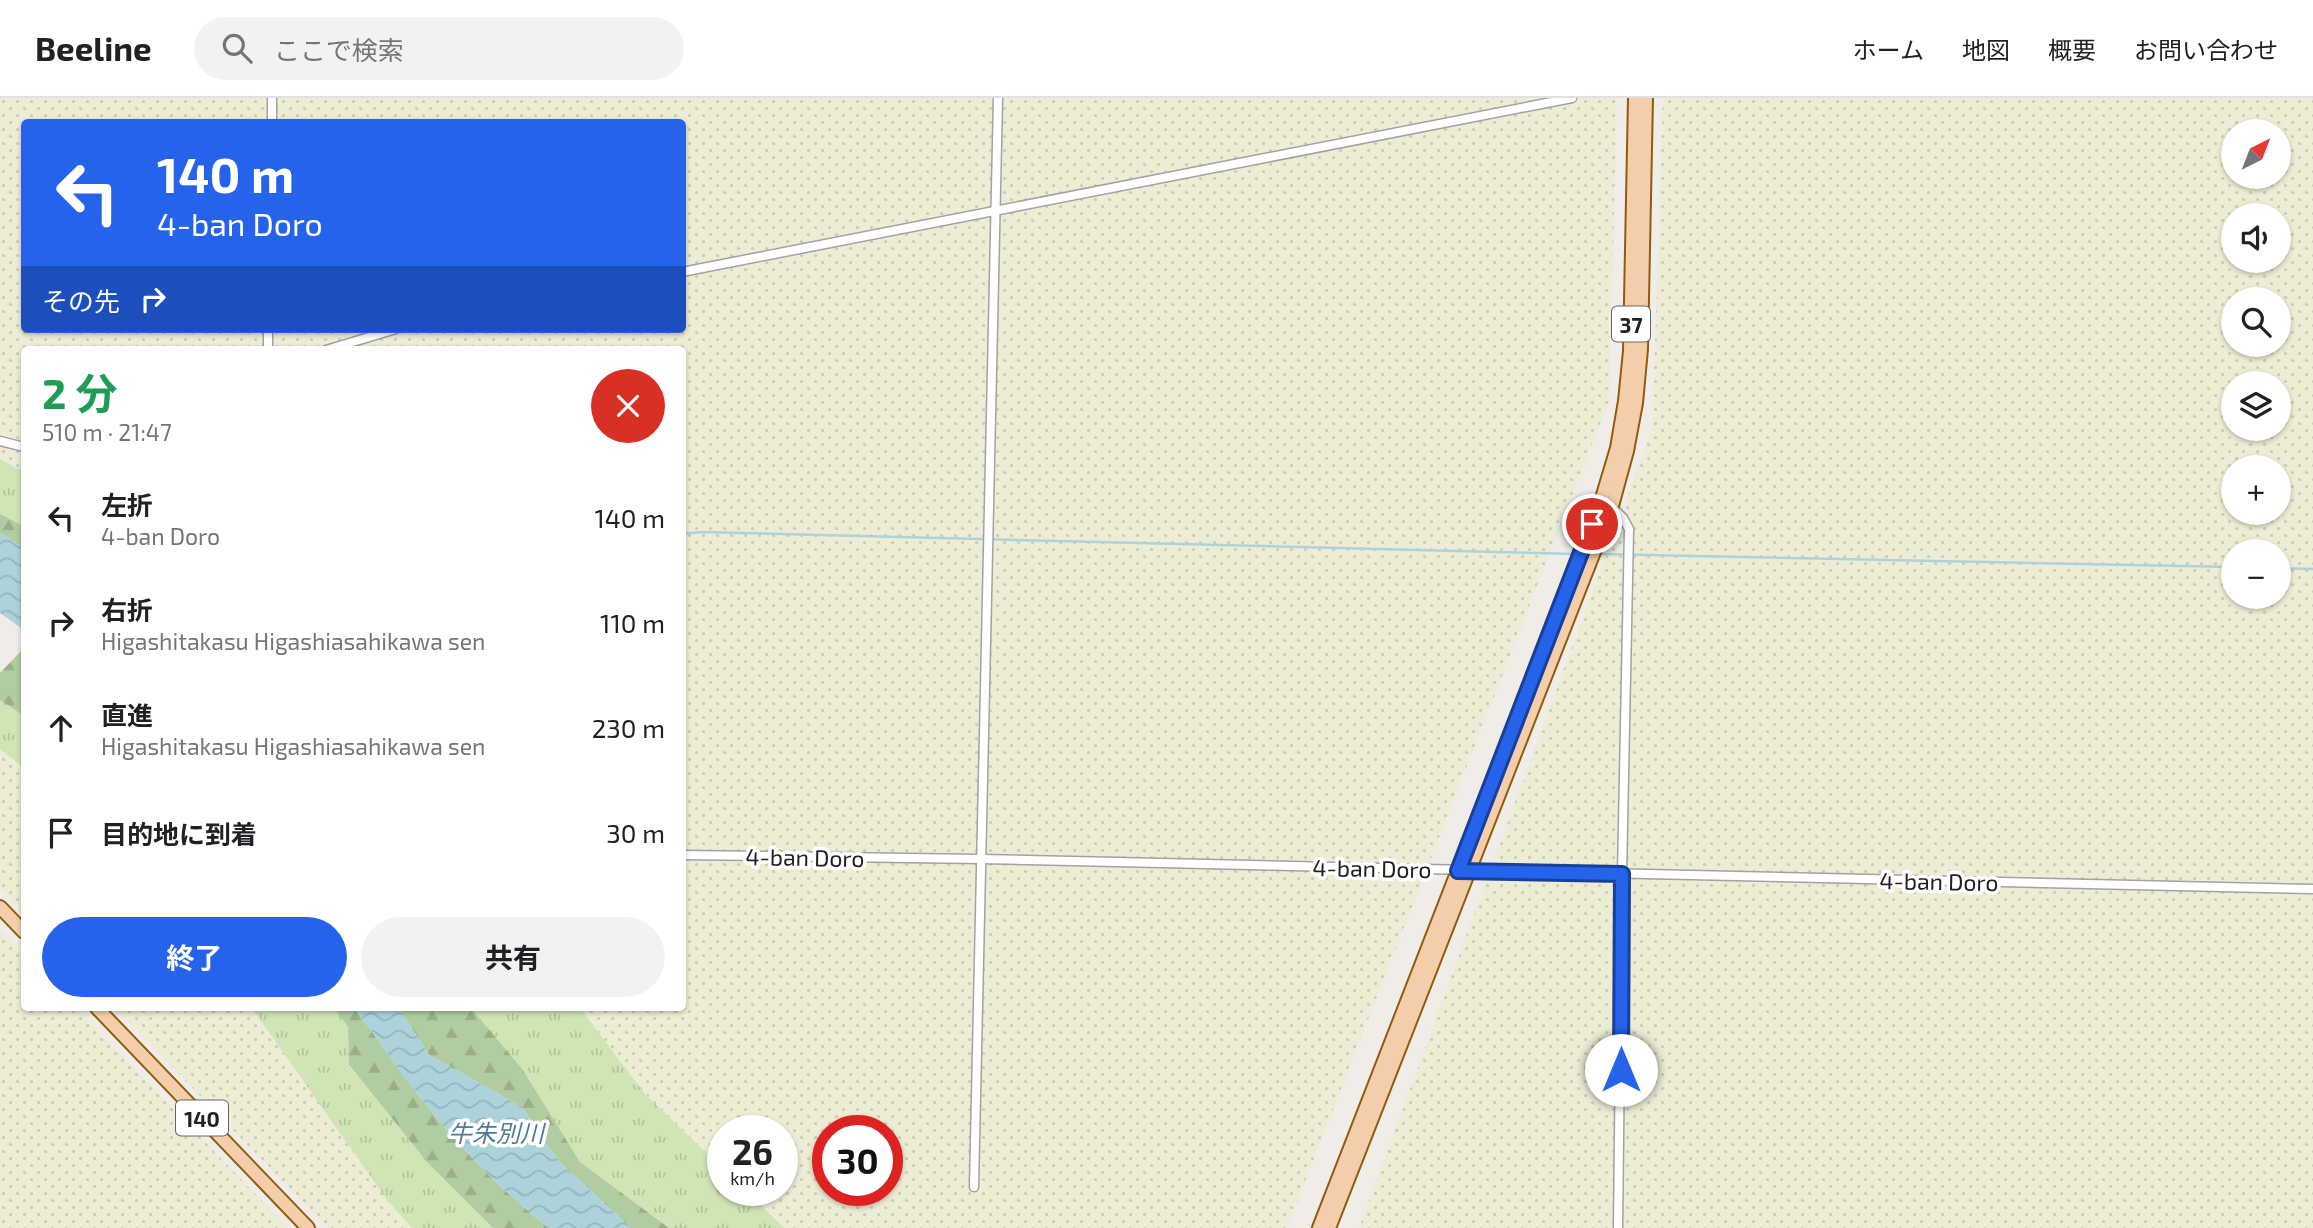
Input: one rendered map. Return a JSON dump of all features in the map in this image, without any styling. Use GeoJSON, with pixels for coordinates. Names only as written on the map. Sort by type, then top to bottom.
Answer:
{"type":"FeatureCollection","features":[{"type":"Feature","properties":{"kind":"main road","name":"37"},"geometry":{"type":"LineString","coordinates":[[1606,504],[1617,448],[1630,351],[1635,98]]}},
{"type":"Feature","properties":{"kind":"main road","name":"37"},"geometry":{"type":"LineString","coordinates":[[1329,1228],[1464,871],[1628,451],[1641,349],[1646,98]]}},
{"type":"Feature","properties":{"kind":"main road","name":"37"},"geometry":{"type":"LineString","coordinates":[[1319,1228],[1464,871]]}},
{"type":"Feature","properties":{"kind":"main road"},"geometry":{"type":"LineString","coordinates":[[0,907],[21,929]]}},
{"type":"Feature","properties":{"kind":"main road","name":"140"},"geometry":{"type":"LineString","coordinates":[[100,1011],[308,1228]]}},
{"type":"Feature","properties":{"kind":"street"},"geometry":{"type":"LineString","coordinates":[[272,98],[272,119]]}},
{"type":"Feature","properties":{"kind":"street"},"geometry":{"type":"LineString","coordinates":[[974,1187],[998,98]]}},
{"type":"Feature","properties":{"kind":"street"},"geometry":{"type":"LineString","coordinates":[[686,271],[1572,98]]}},
{"type":"Feature","properties":{"kind":"street"},"geometry":{"type":"LineString","coordinates":[[339,346],[383,333]]}},
{"type":"Feature","properties":{"kind":"street"},"geometry":{"type":"LineString","coordinates":[[0,441],[21,446]]}},
{"type":"Feature","properties":{"kind":"street"},"geometry":{"type":"LineString","coordinates":[[1606,504],[1623,518],[1629,529],[1618,1228]]}},
{"type":"Feature","properties":{"kind":"street","name":"4-ban Doro"},"geometry":{"type":"LineString","coordinates":[[686,855],[981,859],[2313,890]]}},
{"type":"Feature","properties":{"kind":"green space"},"geometry":{"type":"Polygon","coordinates":[[[0,98],[1617,98],[1609,401],[1287,1228],[784,1228],[761,1206],[798,1206],[798,1115],[707,1115],[707,1154],[645,1094],[582,1011],[686,1011],[686,346],[21,346],[21,470],[0,459],[0,98]]]}},
{"type":"Feature","properties":{"kind":"green space"},"geometry":{"type":"Polygon","coordinates":[[[1663,98],[2313,98],[2313,1228],[1359,1228],[1652,429],[1663,98]]]}},
{"type":"Feature","properties":{"kind":"green space"},"geometry":{"type":"Polygon","coordinates":[[[0,459],[21,470],[21,524],[0,514],[0,459]]]}},
{"type":"Feature","properties":{"kind":"green space"},"geometry":{"type":"Polygon","coordinates":[[[0,514],[21,524],[21,546],[0,533],[0,514]]]}},
{"type":"Feature","properties":{"kind":"green space"},"geometry":{"type":"Polygon","coordinates":[[[21,651],[21,714],[0,700],[0,673],[21,651]]]}},
{"type":"Feature","properties":{"kind":"green space"},"geometry":{"type":"Polygon","coordinates":[[[0,700],[21,714],[21,766],[0,749],[0,700]]]}},
{"type":"Feature","properties":{"kind":"green space"},"geometry":{"type":"Polygon","coordinates":[[[0,749],[21,766],[21,912],[0,889],[0,749]]]}},
{"type":"Feature","properties":{"kind":"green space"},"geometry":{"type":"Polygon","coordinates":[[[0,929],[21,951],[21,1011],[79,1011],[288,1228],[0,1228],[0,929]]]}},
{"type":"Feature","properties":{"kind":"green space"},"geometry":{"type":"Polygon","coordinates":[[[118,1011],[254,1011],[387,1200],[412,1228],[328,1228],[118,1011]]]}},
{"type":"Feature","properties":{"kind":"green space"},"geometry":{"type":"Polygon","coordinates":[[[254,1011],[336,1011],[348,1027],[349,1066],[428,1162],[493,1228],[412,1228],[387,1200],[254,1011]]]}},
{"type":"Feature","properties":{"kind":"green space"},"geometry":{"type":"Polygon","coordinates":[[[336,1011],[357,1011],[447,1130],[492,1178],[548,1228],[493,1228],[428,1163],[349,1065],[348,1027],[336,1011]]]}},
{"type":"Feature","properties":{"kind":"green space"},"geometry":{"type":"Polygon","coordinates":[[[401,1011],[474,1011],[523,1070],[580,1162],[669,1228],[631,1228],[562,1164],[522,1107],[429,1055],[401,1011]]]}},
{"type":"Feature","properties":{"kind":"green space"},"geometry":{"type":"Polygon","coordinates":[[[474,1011],[582,1011],[645,1094],[707,1154],[707,1206],[761,1206],[784,1228],[669,1228],[580,1162],[523,1070],[474,1011]]]}},
{"type":"Feature","properties":{"kind":"water"},"geometry":{"type":"Polygon","coordinates":[[[0,533],[21,546],[21,628],[0,613],[0,533]]]}},
{"type":"Feature","properties":{"kind":"water","name":"牛朱別川"},"geometry":{"type":"Polygon","coordinates":[[[357,1011],[401,1011],[429,1055],[522,1107],[562,1164],[631,1228],[548,1228],[471,1157],[406,1079],[357,1011]]]}},
{"type":"Feature","properties":{"kind":"waterway"},"geometry":{"type":"LineString","coordinates":[[686,534],[1575,554]]}},
{"type":"Feature","properties":{"kind":"waterway"},"geometry":{"type":"LineString","coordinates":[[1599,554],[2221,567]]}},
{"type":"Feature","properties":{"kind":"waterway"},"geometry":{"type":"LineString","coordinates":[[2291,568],[2313,569]]}},
{"type":"Feature","properties":{"kind":"route"},"geometry":{"type":"LineString","coordinates":[[1592,524],[1458,871],[1622,874],[1621,1070]]}}]}
